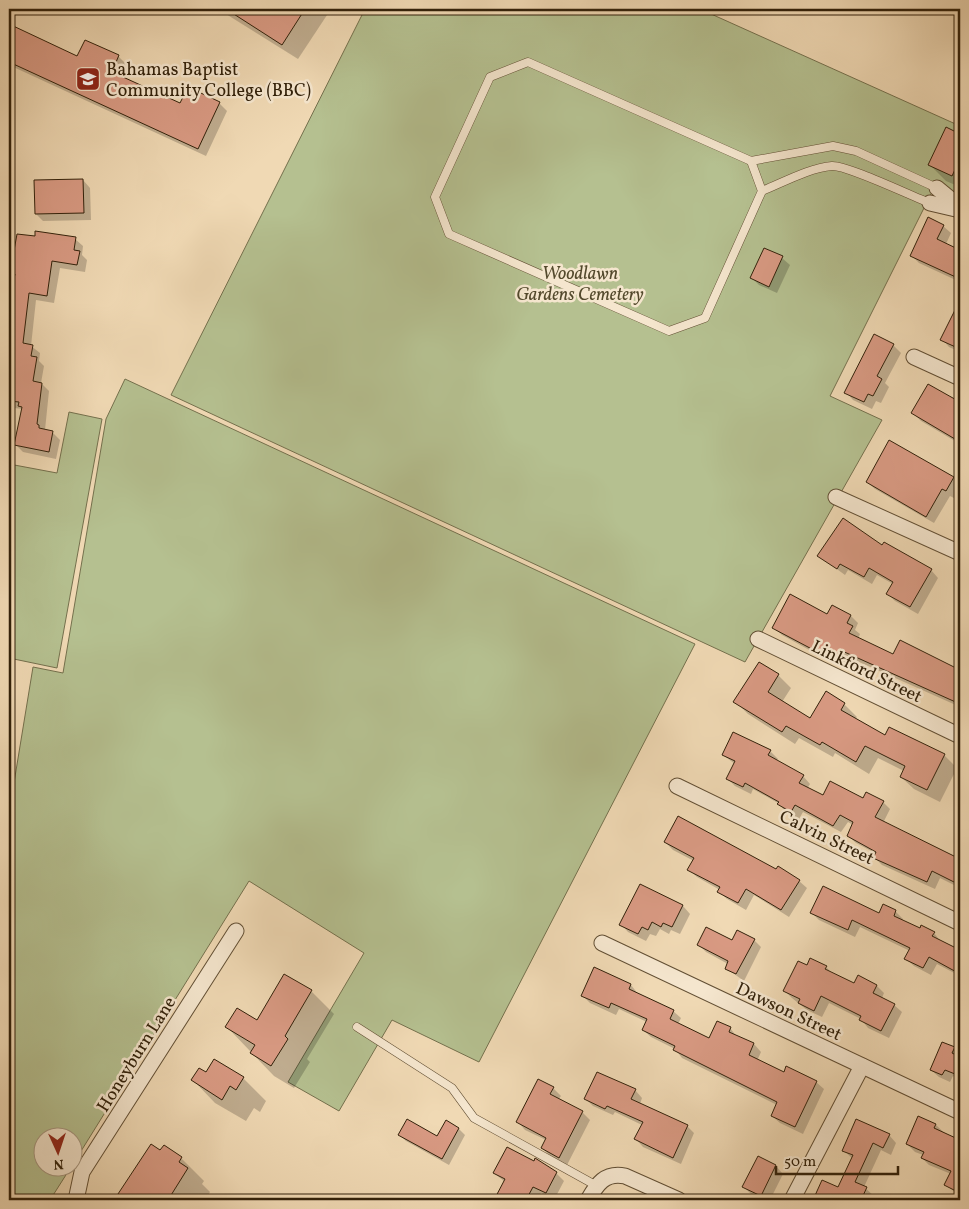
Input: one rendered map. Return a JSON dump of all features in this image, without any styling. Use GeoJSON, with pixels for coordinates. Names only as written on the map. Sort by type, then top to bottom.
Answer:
{"type":"FeatureCollection","features":[{"type":"Feature","properties":{"kind":"street"},"geometry":{"type":"LineString","coordinates":[[937,188],[960,208]]}},
{"type":"Feature","properties":{"kind":"street"},"geometry":{"type":"LineString","coordinates":[[930,203],[960,208]]}},
{"type":"Feature","properties":{"kind":"street"},"geometry":{"type":"LineString","coordinates":[[914,357],[960,378]]}},
{"type":"Feature","properties":{"kind":"street"},"geometry":{"type":"LineString","coordinates":[[836,497],[960,553]]}},
{"type":"Feature","properties":{"kind":"street","name":"Linkford Street"},"geometry":{"type":"LineString","coordinates":[[758,639],[960,736]]}},
{"type":"Feature","properties":{"kind":"street","name":"Calvin Street"},"geometry":{"type":"LineString","coordinates":[[677,786],[960,923]]}},
{"type":"Feature","properties":{"kind":"street","name":"Honeyburn Lane"},"geometry":{"type":"LineString","coordinates":[[76,1200],[82,1172],[236,931]]}},
{"type":"Feature","properties":{"kind":"street","name":"Dawson Street"},"geometry":{"type":"LineString","coordinates":[[602,943],[960,1112]]}},
{"type":"Feature","properties":{"kind":"street"},"geometry":{"type":"LineString","coordinates":[[792,1200],[862,1066]]}},
{"type":"Feature","properties":{"kind":"street"},"geometry":{"type":"LineString","coordinates":[[588,1200],[601,1180],[616,1174],[625,1176],[679,1200]]}},
{"type":"Feature","properties":{"kind":"lane"},"geometry":{"type":"LineString","coordinates":[[930,203],[849,169],[834,166],[819,168],[762,191],[705,318],[669,332],[449,234],[435,197],[490,77],[528,62],[751,161],[833,146],[856,151],[937,188]]}},
{"type":"Feature","properties":{"kind":"lane"},"geometry":{"type":"LineString","coordinates":[[751,161],[762,191]]}},
{"type":"Feature","properties":{"kind":"lane"},"geometry":{"type":"LineString","coordinates":[[357,1026],[452,1088],[474,1118],[597,1186]]}},
{"type":"Feature","properties":{"kind":"green space","name":"Woodlawn Gardens Cemetery"},"geometry":{"type":"Polygon","coordinates":[[[365,9],[700,9],[960,126],[960,195],[936,184],[830,396],[882,420],[745,662],[171,395],[365,9]]]}},
{"type":"Feature","properties":{"kind":"green space"},"geometry":{"type":"Polygon","coordinates":[[[125,379],[695,644],[479,1062],[392,1020],[339,1111],[288,1082],[364,953],[249,881],[82,1150],[82,1126],[32,1126],[32,1176],[65,1176],[50,1200],[9,1200],[9,795],[12,795],[33,667],[63,673],[106,419],[125,379]]]}},
{"type":"Feature","properties":{"kind":"green space"},"geometry":{"type":"Polygon","coordinates":[[[69,412],[102,419],[57,668],[9,658],[11,516],[9,464],[57,473],[69,412]]]}},
{"type":"Feature","properties":{"kind":"building"},"geometry":{"type":"Polygon","coordinates":[[[226,9],[305,9],[282,45],[226,9]]]}},
{"type":"Feature","properties":{"kind":"building","name":"Bahamas Baptist Community College (BBC)"},"geometry":{"type":"Polygon","coordinates":[[[9,24],[77,56],[85,40],[119,55],[112,72],[180,103],[188,87],[220,102],[198,149],[9,62],[9,24]]]}},
{"type":"Feature","properties":{"kind":"building"},"geometry":{"type":"Polygon","coordinates":[[[946,127],[960,134],[960,159],[952,176],[928,165],[946,127]]]}},
{"type":"Feature","properties":{"kind":"building"},"geometry":{"type":"Polygon","coordinates":[[[83,179],[84,213],[35,214],[34,180],[83,179]]]}},
{"type":"Feature","properties":{"kind":"building"},"geometry":{"type":"Polygon","coordinates":[[[928,217],[944,225],[937,239],[960,250],[960,279],[910,256],[928,217]]]}},
{"type":"Feature","properties":{"kind":"building"},"geometry":{"type":"Polygon","coordinates":[[[35,231],[76,237],[74,250],[80,251],[77,265],[52,261],[47,296],[29,293],[23,343],[33,345],[31,356],[37,357],[33,381],[42,383],[37,424],[39,428],[53,431],[49,452],[14,445],[22,407],[18,406],[19,402],[9,401],[9,302],[15,274],[10,273],[17,234],[35,236],[35,231]]]}},
{"type":"Feature","properties":{"kind":"building"},"geometry":{"type":"Polygon","coordinates":[[[764,248],[783,256],[769,287],[750,278],[764,248]]]}},
{"type":"Feature","properties":{"kind":"building"},"geometry":{"type":"Polygon","coordinates":[[[960,300],[960,349],[940,340],[960,300]]]}},
{"type":"Feature","properties":{"kind":"building"},"geometry":{"type":"Polygon","coordinates":[[[874,334],[894,344],[877,376],[882,379],[873,396],[868,394],[864,402],[844,393],[874,334]]]}},
{"type":"Feature","properties":{"kind":"building"},"geometry":{"type":"Polygon","coordinates":[[[928,384],[960,402],[960,442],[911,413],[928,384]]]}},
{"type":"Feature","properties":{"kind":"building"},"geometry":{"type":"Polygon","coordinates":[[[889,440],[954,477],[946,491],[942,489],[926,517],[866,482],[889,440]]]}},
{"type":"Feature","properties":{"kind":"building"},"geometry":{"type":"Polygon","coordinates":[[[843,518],[882,545],[884,542],[932,569],[910,607],[886,594],[893,582],[869,568],[864,577],[840,564],[837,569],[817,556],[843,518]]]}},
{"type":"Feature","properties":{"kind":"building"},"geometry":{"type":"Polygon","coordinates":[[[790,594],[827,614],[832,605],[851,615],[847,623],[853,626],[849,633],[893,654],[900,640],[960,670],[960,704],[840,650],[837,656],[828,651],[825,656],[772,628],[790,594]]]}},
{"type":"Feature","properties":{"kind":"building"},"geometry":{"type":"Polygon","coordinates":[[[759,662],[779,674],[768,692],[810,718],[826,691],[845,703],[841,710],[885,735],[889,727],[945,754],[927,790],[900,777],[905,766],[865,746],[856,762],[822,742],[820,745],[786,726],[782,732],[733,702],[759,662]]]}},
{"type":"Feature","properties":{"kind":"building"},"geometry":{"type":"Polygon","coordinates":[[[733,732],[771,750],[768,755],[804,775],[799,783],[823,795],[830,781],[863,798],[866,792],[884,801],[875,817],[960,859],[960,885],[932,871],[927,882],[873,858],[876,852],[847,836],[853,822],[840,815],[833,826],[795,805],[791,812],[777,804],[779,802],[745,783],[743,787],[726,779],[735,761],[722,755],[733,732]]]}},
{"type":"Feature","properties":{"kind":"building"},"geometry":{"type":"Polygon","coordinates":[[[678,816],[776,869],[778,866],[800,880],[781,910],[746,889],[738,903],[717,892],[720,887],[687,870],[694,858],[664,842],[678,816]]]}},
{"type":"Feature","properties":{"kind":"building"},"geometry":{"type":"Polygon","coordinates":[[[640,884],[683,905],[672,927],[663,923],[661,927],[652,922],[648,930],[642,927],[638,934],[619,925],[640,884]]]}},
{"type":"Feature","properties":{"kind":"building"},"geometry":{"type":"Polygon","coordinates":[[[823,886],[879,913],[883,904],[896,910],[894,916],[920,928],[921,925],[935,932],[932,936],[960,950],[960,974],[929,957],[923,968],[904,959],[910,948],[852,920],[848,930],[810,913],[823,886]]]}},
{"type":"Feature","properties":{"kind":"building"},"geometry":{"type":"Polygon","coordinates":[[[706,927],[732,940],[737,930],[755,939],[736,974],[725,969],[728,961],[697,945],[706,927]]]}},
{"type":"Feature","properties":{"kind":"building"},"geometry":{"type":"Polygon","coordinates":[[[810,958],[827,966],[825,969],[854,983],[858,975],[877,985],[873,993],[895,1004],[881,1031],[859,1020],[861,1016],[821,996],[814,1011],[798,1003],[800,999],[783,991],[798,961],[807,965],[810,958]]]}},
{"type":"Feature","properties":{"kind":"building"},"geometry":{"type":"Polygon","coordinates":[[[594,967],[631,984],[629,989],[674,1010],[670,1019],[709,1038],[717,1021],[731,1027],[729,1032],[754,1043],[749,1055],[784,1072],[786,1066],[817,1081],[795,1127],[771,1116],[777,1102],[673,1050],[675,1046],[642,1030],[647,1019],[611,1003],[609,1008],[581,996],[594,967]]]}},
{"type":"Feature","properties":{"kind":"building"},"geometry":{"type":"Polygon","coordinates":[[[284,974],[312,990],[285,1036],[288,1039],[271,1066],[250,1053],[255,1045],[225,1027],[237,1008],[257,1020],[284,974]]]}},
{"type":"Feature","properties":{"kind":"building"},"geometry":{"type":"Polygon","coordinates":[[[942,1042],[955,1047],[952,1053],[960,1057],[960,1076],[945,1070],[942,1075],[930,1070],[942,1042]]]}},
{"type":"Feature","properties":{"kind":"building"},"geometry":{"type":"Polygon","coordinates":[[[214,1059],[244,1077],[236,1090],[230,1086],[222,1100],[191,1080],[199,1068],[206,1072],[214,1059]]]}},
{"type":"Feature","properties":{"kind":"building"},"geometry":{"type":"Polygon","coordinates":[[[597,1072],[636,1089],[631,1099],[688,1125],[673,1158],[634,1139],[643,1122],[607,1106],[605,1109],[584,1099],[597,1072]]]}},
{"type":"Feature","properties":{"kind":"building"},"geometry":{"type":"Polygon","coordinates":[[[538,1079],[554,1087],[550,1094],[583,1111],[559,1158],[541,1148],[546,1138],[516,1122],[538,1079]]]}},
{"type":"Feature","properties":{"kind":"building"},"geometry":{"type":"Polygon","coordinates":[[[918,1116],[936,1124],[934,1128],[960,1140],[960,1193],[944,1185],[951,1171],[921,1158],[924,1152],[906,1144],[918,1116]]]}},
{"type":"Feature","properties":{"kind":"building"},"geometry":{"type":"Polygon","coordinates":[[[407,1119],[437,1136],[446,1120],[459,1128],[442,1159],[398,1135],[407,1119]]]}},
{"type":"Feature","properties":{"kind":"building"},"geometry":{"type":"Polygon","coordinates":[[[856,1119],[890,1134],[883,1148],[873,1143],[855,1182],[867,1187],[862,1198],[867,1200],[813,1200],[822,1180],[838,1187],[853,1155],[842,1151],[856,1119]]]}},
{"type":"Feature","properties":{"kind":"building"},"geometry":{"type":"Polygon","coordinates":[[[151,1144],[160,1150],[164,1145],[182,1157],[179,1162],[188,1168],[168,1200],[114,1200],[151,1144]]]}},
{"type":"Feature","properties":{"kind":"building"},"geometry":{"type":"Polygon","coordinates":[[[507,1147],[534,1161],[535,1158],[557,1172],[546,1193],[533,1187],[526,1200],[494,1200],[505,1179],[493,1173],[507,1147]]]}},
{"type":"Feature","properties":{"kind":"building"},"geometry":{"type":"Polygon","coordinates":[[[758,1156],[776,1165],[761,1196],[742,1187],[758,1156]]]}},
{"type":"Feature","properties":{"kind":"place","name":"Bahamas Baptist Community College (BBC)"},"geometry":{"type":"Point","coordinates":[88,79]}}]}
